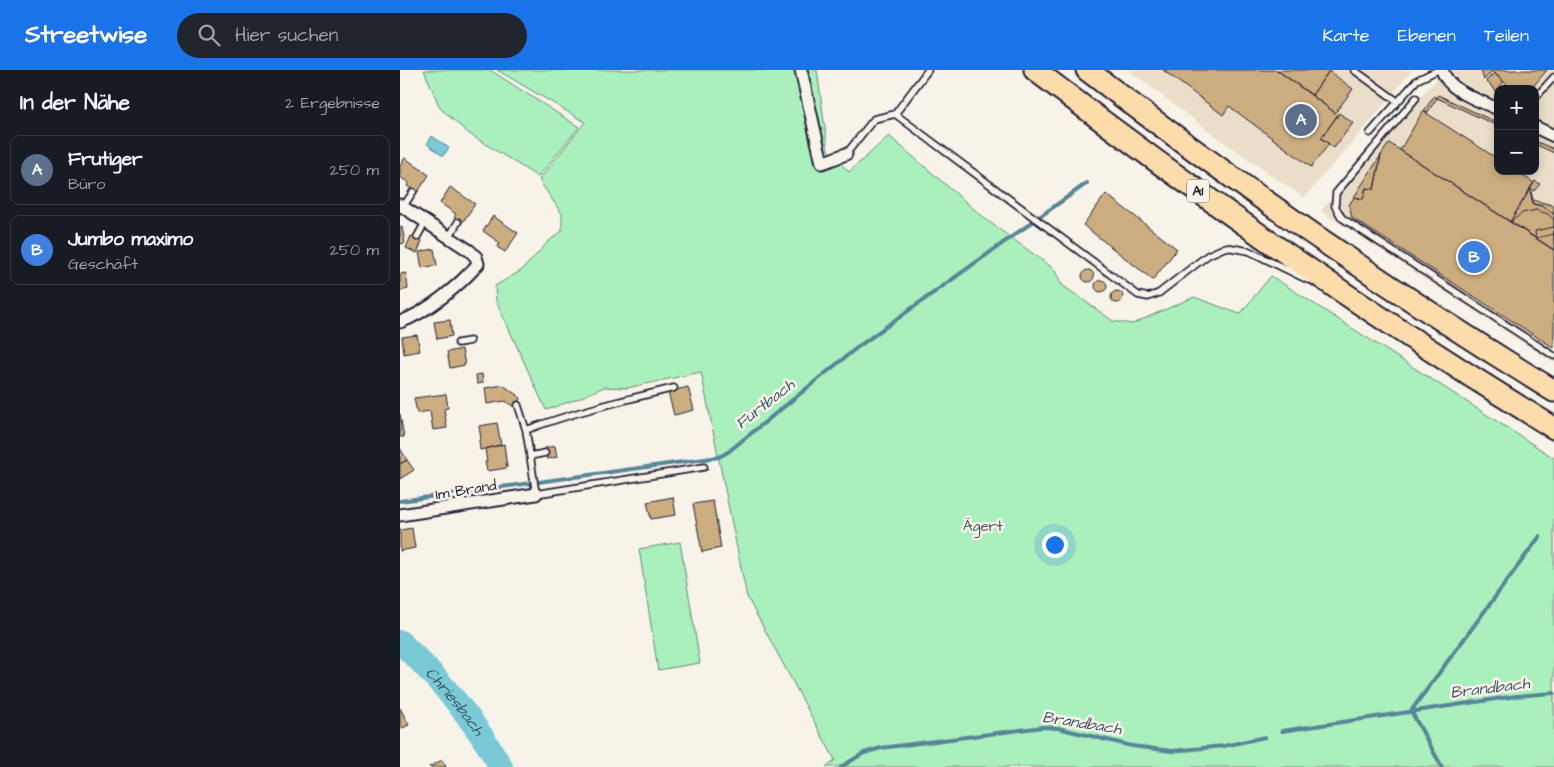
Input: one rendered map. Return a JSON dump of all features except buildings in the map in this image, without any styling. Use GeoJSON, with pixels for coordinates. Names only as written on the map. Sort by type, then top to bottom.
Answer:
{"type":"FeatureCollection","features":[{"type":"Feature","properties":{"kind":"highway","name":"A1"},"geometry":{"type":"LineString","coordinates":[[1035,70],[1188,184],[1364,306],[1554,428]]}},
{"type":"Feature","properties":{"kind":"highway","name":"A1"},"geometry":{"type":"LineString","coordinates":[[1087,70],[1200,154],[1324,241],[1443,321],[1553,389]]}},
{"type":"Feature","properties":{"kind":"street"},"geometry":{"type":"LineString","coordinates":[[801,70],[822,163],[846,154]]}},
{"type":"Feature","properties":{"kind":"street"},"geometry":{"type":"LineString","coordinates":[[1442,70],[1445,78],[1461,92],[1494,107]]}},
{"type":"Feature","properties":{"kind":"street"},"geometry":{"type":"LineString","coordinates":[[1539,129],[1554,136]]}},
{"type":"Feature","properties":{"kind":"street"},"geometry":{"type":"LineString","coordinates":[[400,322],[428,308],[478,264],[476,257],[470,250],[402,206]]}},
{"type":"Feature","properties":{"kind":"street","name":"Im Brand"},"geometry":{"type":"LineString","coordinates":[[400,515],[536,492]]}},
{"type":"Feature","properties":{"kind":"lane"},"geometry":{"type":"LineString","coordinates":[[846,154],[874,119],[895,114],[928,70]]}},
{"type":"Feature","properties":{"kind":"lane"},"geometry":{"type":"LineString","coordinates":[[1354,70],[1398,101]]}},
{"type":"Feature","properties":{"kind":"lane"},"geometry":{"type":"LineString","coordinates":[[1370,133],[1417,80],[1438,70]]}},
{"type":"Feature","properties":{"kind":"lane"},"geometry":{"type":"LineString","coordinates":[[1539,94],[1554,77]]}},
{"type":"Feature","properties":{"kind":"lane"},"geometry":{"type":"LineString","coordinates":[[1416,98],[1336,193],[1335,206],[1342,218],[1554,356]]}},
{"type":"Feature","properties":{"kind":"lane"},"geometry":{"type":"LineString","coordinates":[[895,114],[1138,295],[1148,297],[1159,293],[1208,255],[1220,249],[1230,247],[1249,250],[1313,282]]}},
{"type":"Feature","properties":{"kind":"lane"},"geometry":{"type":"LineString","coordinates":[[402,206],[413,192]]}},
{"type":"Feature","properties":{"kind":"lane"},"geometry":{"type":"LineString","coordinates":[[417,237],[426,221]]}},
{"type":"Feature","properties":{"kind":"lane"},"geometry":{"type":"LineString","coordinates":[[449,236],[458,222]]}},
{"type":"Feature","properties":{"kind":"lane"},"geometry":{"type":"LineString","coordinates":[[1322,286],[1364,306]]}},
{"type":"Feature","properties":{"kind":"lane"},"geometry":{"type":"LineString","coordinates":[[458,343],[470,341]]}},
{"type":"Feature","properties":{"kind":"lane"},"geometry":{"type":"LineString","coordinates":[[526,430],[591,408],[674,388]]}},
{"type":"Feature","properties":{"kind":"lane"},"geometry":{"type":"LineString","coordinates":[[518,405],[526,430],[536,492],[704,467]]}},
{"type":"Feature","properties":{"kind":"lane"},"geometry":{"type":"LineString","coordinates":[[530,456],[545,454]]}},
{"type":"Feature","properties":{"kind":"shaded area"},"geometry":{"type":"Polygon","coordinates":[[[1128,70],[1412,70],[1304,198],[1220,139],[1128,70]]]}},
{"type":"Feature","properties":{"kind":"shaded area"},"geometry":{"type":"Polygon","coordinates":[[[1444,70],[1554,70],[1554,363],[1321,211],[1444,70]]]}},
{"type":"Feature","properties":{"kind":"green space"},"geometry":{"type":"Polygon","coordinates":[[[424,70],[490,70],[579,127],[538,177],[468,133],[440,108],[424,70]]]}},
{"type":"Feature","properties":{"kind":"green space","name":"Ägert"},"geometry":{"type":"Polygon","coordinates":[[[497,70],[817,70],[828,150],[849,172],[889,136],[988,221],[1054,269],[1062,285],[1113,321],[1132,324],[1194,297],[1240,314],[1271,276],[1554,458],[1554,767],[826,767],[835,760],[747,597],[701,372],[627,388],[604,387],[546,410],[496,301],[495,286],[522,270],[549,241],[562,231],[562,214],[539,180],[585,122],[497,70]]]}},
{"type":"Feature","properties":{"kind":"green space"},"geometry":{"type":"Polygon","coordinates":[[[680,542],[700,663],[658,670],[639,549],[680,542]]]}},
{"type":"Feature","properties":{"kind":"water"},"geometry":{"type":"Polygon","coordinates":[[[432,136],[449,148],[443,156],[427,144],[432,136]]]}},
{"type":"Feature","properties":{"kind":"waterway","name":"Furtbach"},"geometry":{"type":"LineString","coordinates":[[400,501],[719,457],[728,452],[859,346],[1087,183]]}},
{"type":"Feature","properties":{"kind":"waterway"},"geometry":{"type":"LineString","coordinates":[[1442,767],[1411,711],[1540,536]]}},
{"type":"Feature","properties":{"kind":"waterway","name":"Chriesbach"},"geometry":{"type":"LineString","coordinates":[[400,642],[429,670],[468,717],[501,767]]}},
{"type":"Feature","properties":{"kind":"waterway","name":"Brandbach"},"geometry":{"type":"LineString","coordinates":[[1282,731],[1516,696],[1554,693]]}},
{"type":"Feature","properties":{"kind":"waterway","name":"Brandbach"},"geometry":{"type":"LineString","coordinates":[[841,767],[864,753],[881,748],[1043,727],[1058,728],[1132,746],[1172,751],[1224,746],[1265,737]]}},
{"type":"Feature","properties":{"kind":"place","name":"Frutiger"},"geometry":{"type":"Point","coordinates":[1301,120]}},
{"type":"Feature","properties":{"kind":"place","name":"Jumbo maximo"},"geometry":{"type":"Point","coordinates":[1474,257]}}]}
